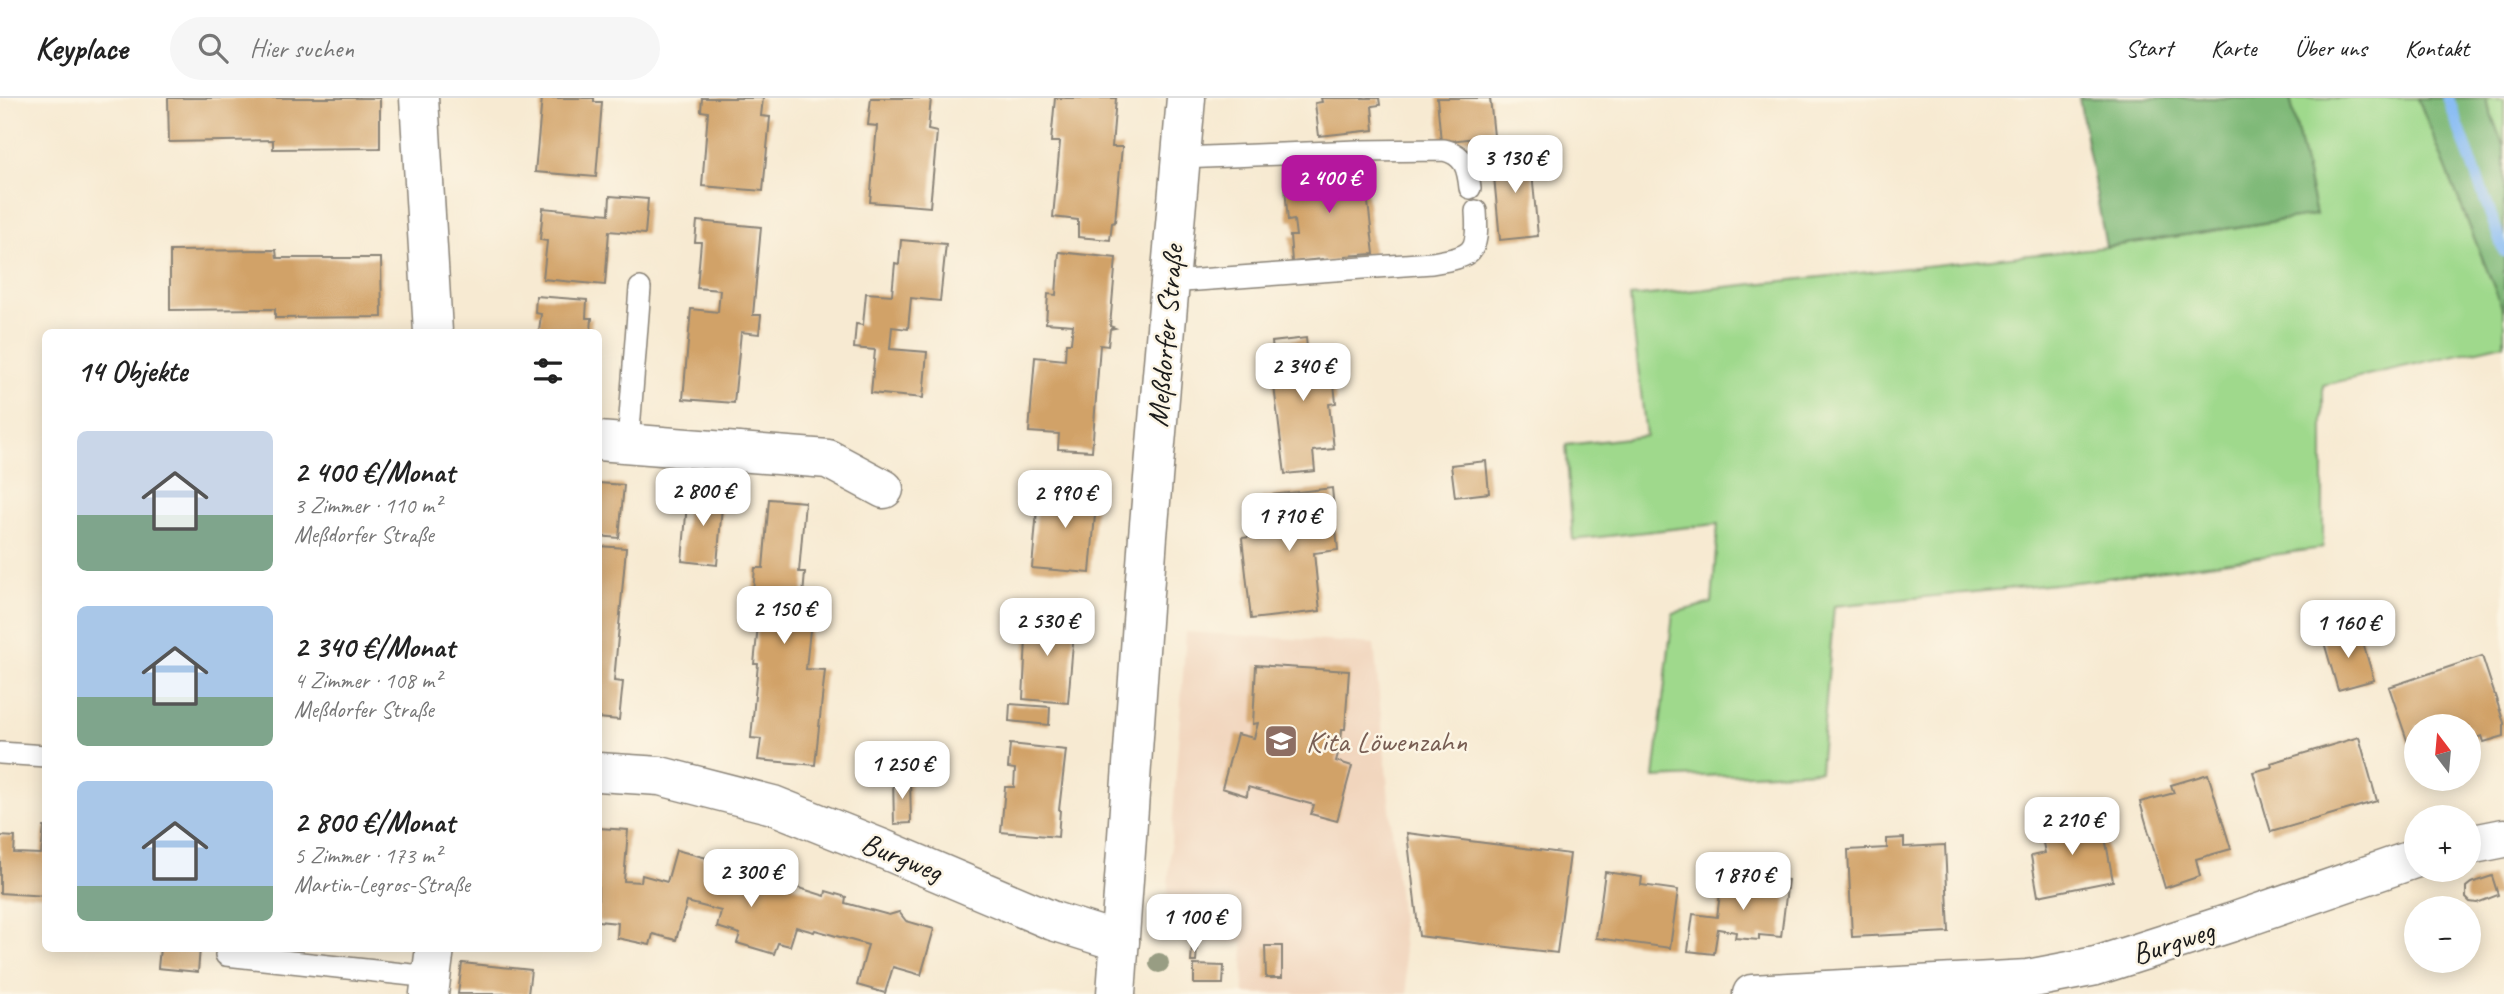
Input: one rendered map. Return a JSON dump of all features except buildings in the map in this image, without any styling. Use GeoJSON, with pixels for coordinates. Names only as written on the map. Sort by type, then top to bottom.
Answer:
{"type":"FeatureCollection","features":[{"type":"Feature","properties":{"kind":"street"},"geometry":{"type":"LineString","coordinates":[[419,98],[433,329]]}},
{"type":"Feature","properties":{"kind":"street","name":"Meßdorfer Straße"},"geometry":{"type":"LineString","coordinates":[[1116,994],[1148,536],[1186,98]]}},
{"type":"Feature","properties":{"kind":"street"},"geometry":{"type":"LineString","coordinates":[[613,442],[828,459],[884,489]]}},
{"type":"Feature","properties":{"kind":"street","name":"Burgweg"},"geometry":{"type":"LineString","coordinates":[[602,772],[660,776],[773,805],[1053,920],[1120,942]]}},
{"type":"Feature","properties":{"kind":"street"},"geometry":{"type":"LineString","coordinates":[[2481,843],[2504,838]]}},
{"type":"Feature","properties":{"kind":"street","name":"Burgweg"},"geometry":{"type":"LineString","coordinates":[[1752,994],[2028,978],[2092,980],[2230,923],[2404,863]]}},
{"type":"Feature","properties":{"kind":"lane"},"geometry":{"type":"LineString","coordinates":[[1181,158],[1444,150],[1453,152],[1466,165],[1470,188]]}},
{"type":"Feature","properties":{"kind":"lane"},"geometry":{"type":"LineString","coordinates":[[1170,282],[1432,263],[1457,258],[1475,247],[1478,239],[1476,211]]}},
{"type":"Feature","properties":{"kind":"lane"},"geometry":{"type":"LineString","coordinates":[[613,442],[640,288]]}},
{"type":"Feature","properties":{"kind":"lane"},"geometry":{"type":"LineString","coordinates":[[0,752],[42,756]]}},
{"type":"Feature","properties":{"kind":"lane"},"geometry":{"type":"LineString","coordinates":[[226,955],[432,973]]}},
{"type":"Feature","properties":{"kind":"shaded area","name":"Kita Löwenzahn"},"geometry":{"type":"Polygon","coordinates":[[[1186,632],[1374,644],[1408,994],[1244,994],[1243,943],[1183,942],[1183,930],[1165,928],[1186,632]]]}},
{"type":"Feature","properties":{"kind":"green space"},"geometry":{"type":"Polygon","coordinates":[[[2079,98],[2290,98],[2316,215],[2106,247],[2079,98]]]}},
{"type":"Feature","properties":{"kind":"green space"},"geometry":{"type":"Polygon","coordinates":[[[2290,98],[2418,98],[2504,312],[2504,344],[2323,385],[2323,548],[2085,581],[1834,606],[1820,771],[1654,778],[1673,613],[1712,603],[1718,524],[1573,540],[1566,445],[1646,436],[1630,297],[2106,247],[2316,215],[2290,98]]]}},
{"type":"Feature","properties":{"kind":"green space"},"geometry":{"type":"Polygon","coordinates":[[[2418,98],[2485,98],[2504,148],[2504,312],[2418,98]]]}},
{"type":"Feature","properties":{"kind":"green space"},"geometry":{"type":"Polygon","coordinates":[[[2485,98],[2504,98],[2504,148],[2485,98]]]}},
{"type":"Feature","properties":{"kind":"waterway"},"geometry":{"type":"LineString","coordinates":[[2448,98],[2504,251]]}},
{"type":"Feature","properties":{"kind":"place","name":"Kita Löwenzahn"},"geometry":{"type":"Point","coordinates":[1281,741]}}]}
